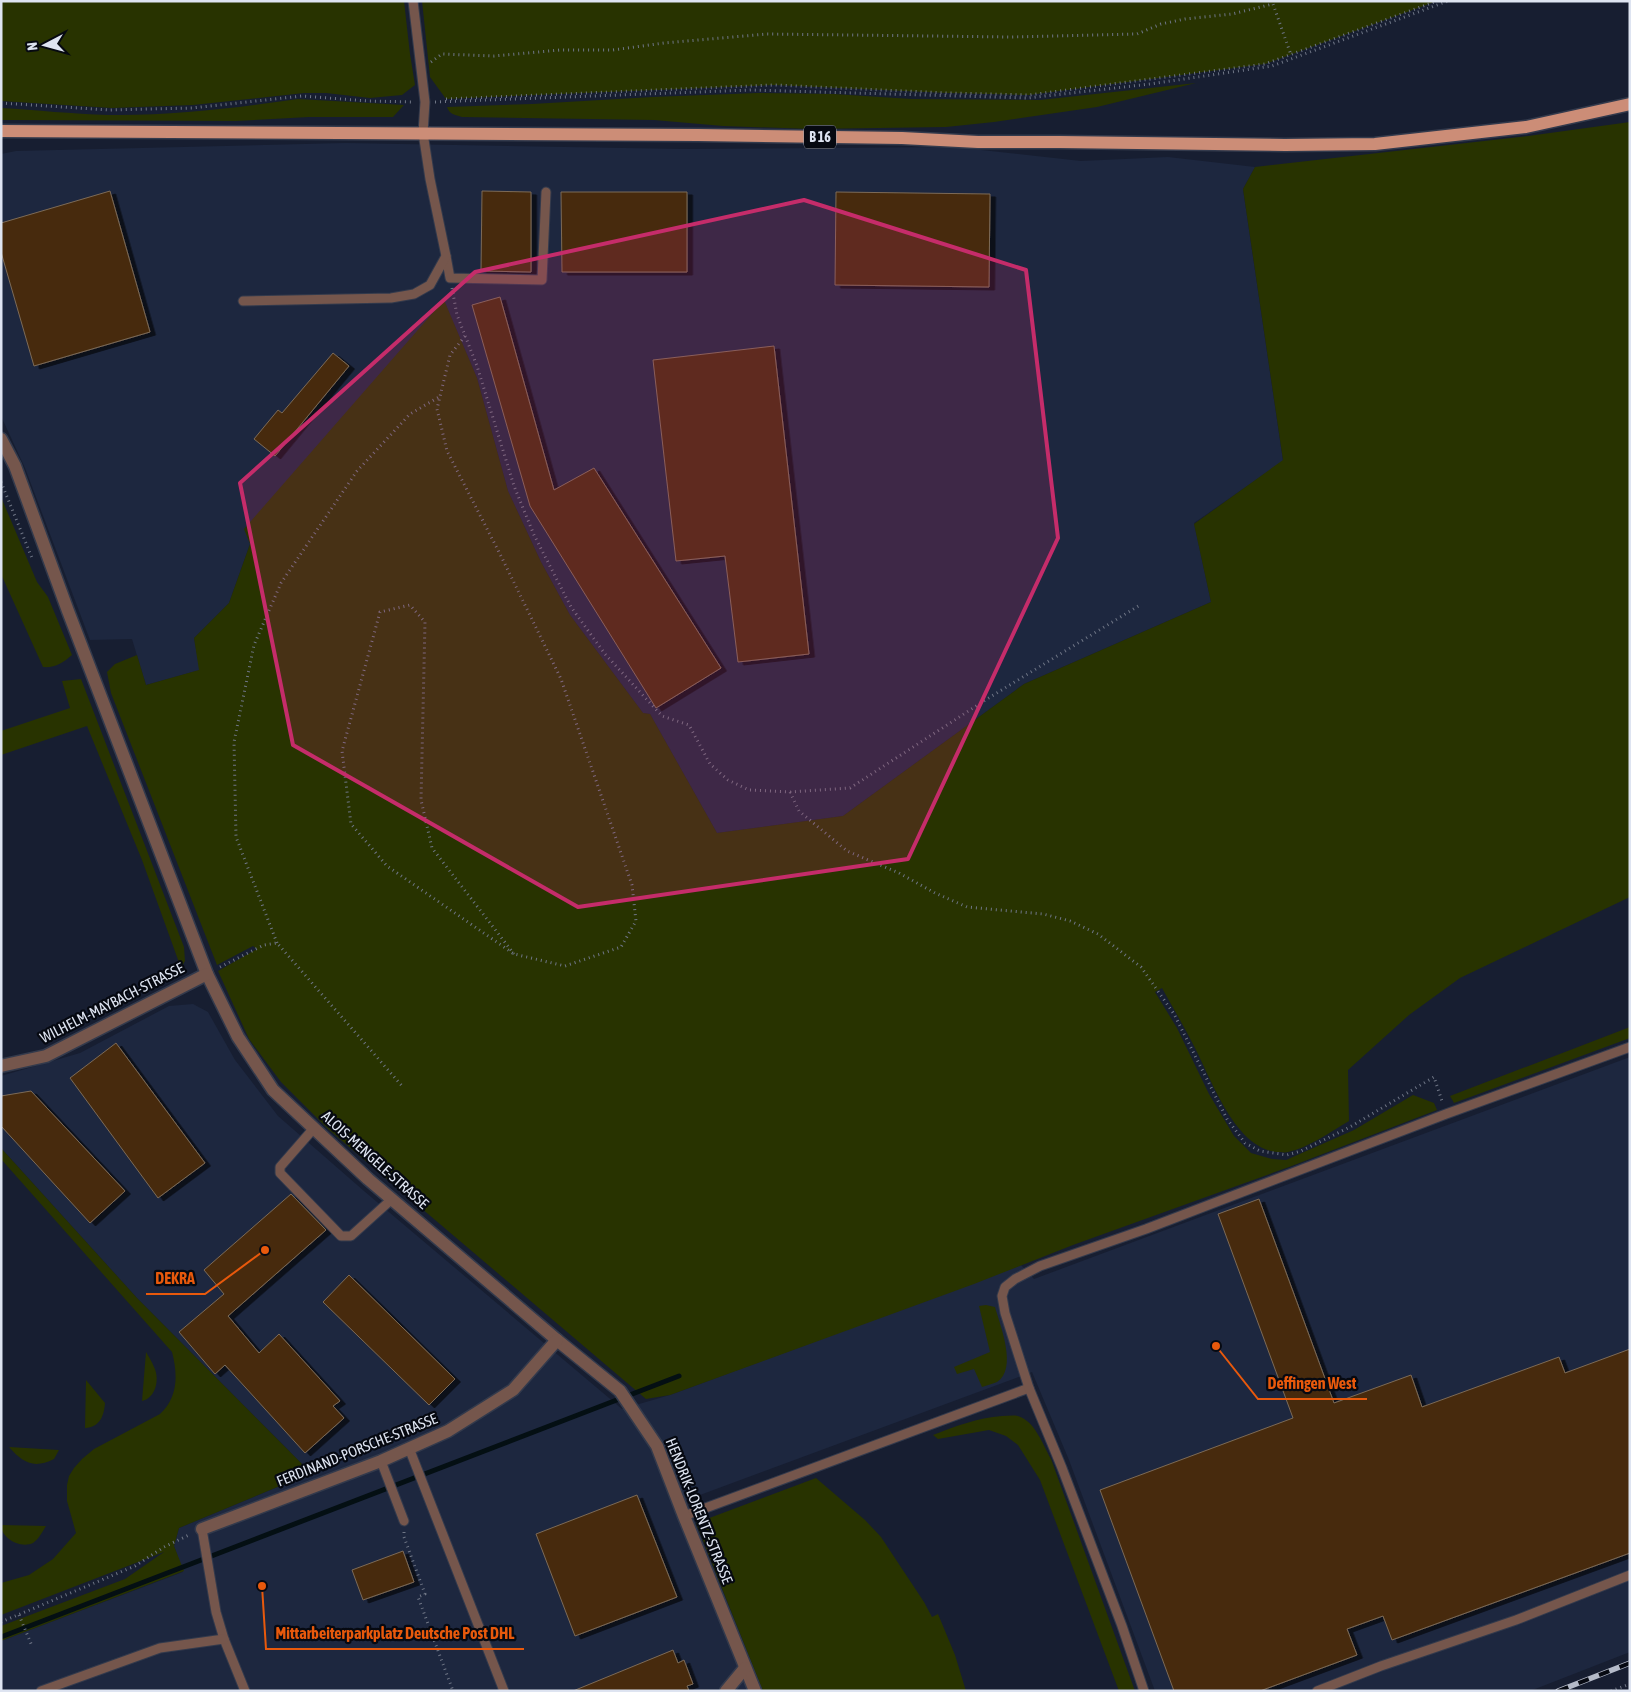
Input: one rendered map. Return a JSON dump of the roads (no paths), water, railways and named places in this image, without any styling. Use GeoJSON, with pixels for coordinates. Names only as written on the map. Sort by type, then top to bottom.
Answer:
{"type":"FeatureCollection","features":[{"type":"Feature","properties":{"kind":"main road","name":"B 16"},"geometry":{"type":"LineString","coordinates":[[3,133],[423,133],[873,138],[978,142],[1375,144],[1526,127],[1630,104]]}},
{"type":"Feature","properties":{"kind":"street","name":"ALOIS-MENGELE-STRASSE"},"geometry":{"type":"LineString","coordinates":[[1,440],[15,466],[207,974],[238,1037],[272,1090],[392,1199],[557,1340]]}},
{"type":"Feature","properties":{"kind":"street","name":"WILHELM-MAYBACH-STRASSE"},"geometry":{"type":"LineString","coordinates":[[1,1066],[46,1056],[207,974]]}},
{"type":"Feature","properties":{"kind":"street","name":"FERDINAND-PORSCHE-STRASSE"},"geometry":{"type":"LineString","coordinates":[[202,1529],[381,1461],[448,1431],[513,1390],[557,1340]]}},
{"type":"Feature","properties":{"kind":"street","name":"HENDRIK-LORENTZ-STRASSE"},"geometry":{"type":"LineString","coordinates":[[557,1340],[620,1391],[657,1446],[755,1691]]}},
{"type":"Feature","properties":{"kind":"street"},"geometry":{"type":"LineString","coordinates":[[726,1691],[745,1668]]}},
{"type":"Feature","properties":{"kind":"lane"},"geometry":{"type":"LineString","coordinates":[[413,1],[425,102],[423,133],[430,179],[450,278],[542,280],[546,192]]}},
{"type":"Feature","properties":{"kind":"lane"},"geometry":{"type":"LineString","coordinates":[[242,300],[391,298],[414,294],[430,285],[446,256]]}},
{"type":"Feature","properties":{"kind":"lane"},"geometry":{"type":"LineString","coordinates":[[1144,1691],[1122,1626],[1062,1468],[1029,1388],[1004,1313],[1002,1296],[1005,1287],[1015,1279],[1040,1266],[1146,1229],[1446,1114],[1630,1047]]}},
{"type":"Feature","properties":{"kind":"lane"},"geometry":{"type":"LineString","coordinates":[[314,1128],[280,1167],[280,1173],[341,1236],[351,1236],[392,1199]]}},
{"type":"Feature","properties":{"kind":"lane"},"geometry":{"type":"LineString","coordinates":[[684,1516],[1029,1388]]}},
{"type":"Feature","properties":{"kind":"lane"},"geometry":{"type":"LineString","coordinates":[[409,1448],[504,1691]]}},
{"type":"Feature","properties":{"kind":"lane"},"geometry":{"type":"LineString","coordinates":[[381,1461],[404,1521]]}},
{"type":"Feature","properties":{"kind":"lane"},"geometry":{"type":"LineString","coordinates":[[202,1529],[216,1612],[224,1639],[245,1691]]}},
{"type":"Feature","properties":{"kind":"lane"},"geometry":{"type":"LineString","coordinates":[[1317,1691],[1381,1666],[1516,1620],[1630,1575]]}},
{"type":"Feature","properties":{"kind":"lane"},"geometry":{"type":"LineString","coordinates":[[41,1691],[160,1648],[224,1639]]}},
{"type":"Feature","properties":{"kind":"waterway"},"geometry":{"type":"LineString","coordinates":[[1,1637],[679,1376]]}},
{"type":"Feature","properties":{"kind":"railway"},"geometry":{"type":"LineString","coordinates":[[1558,1691],[1630,1663]]}},
{"type":"Feature","properties":{"kind":"place","name":"DEKRA"},"geometry":{"type":"Point","coordinates":[265,1250]}},
{"type":"Feature","properties":{"kind":"place","name":"Deffingen West"},"geometry":{"type":"Point","coordinates":[1216,1346]}},
{"type":"Feature","properties":{"kind":"place","name":"Mittarbeiterparkplatz Deutsche Post DHL"},"geometry":{"type":"Point","coordinates":[262,1586]}}]}
